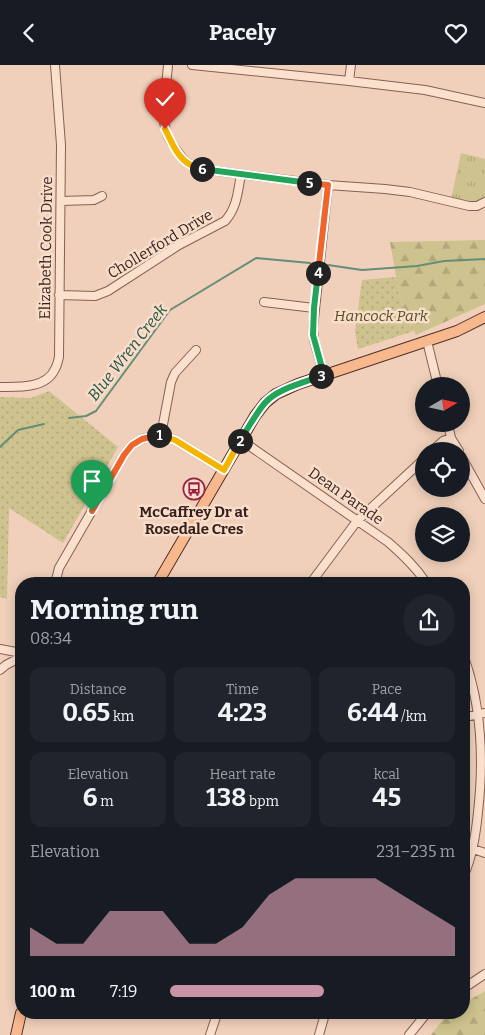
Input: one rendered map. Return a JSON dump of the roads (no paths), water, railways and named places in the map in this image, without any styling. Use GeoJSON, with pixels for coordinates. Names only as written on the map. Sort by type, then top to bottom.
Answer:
{"type":"FeatureCollection","features":[{"type":"Feature","properties":{"kind":"main road"},"geometry":{"type":"LineString","coordinates":[[161,577],[256,415],[265,403],[276,394],[324,375],[457,331],[485,317]]}},
{"type":"Feature","properties":{"kind":"main road"},"geometry":{"type":"LineString","coordinates":[[16,1035],[20,1019]]}},
{"type":"Feature","properties":{"kind":"street","name":"Elizabeth Cook Drive"},"geometry":{"type":"LineString","coordinates":[[0,387],[23,387],[40,383],[49,378],[55,369],[59,357],[61,145],[55,65]]}},
{"type":"Feature","properties":{"kind":"street"},"geometry":{"type":"LineString","coordinates":[[168,65],[163,117],[165,129],[173,145],[190,165],[201,169],[328,185],[410,192],[469,206],[477,206],[485,202]]}},
{"type":"Feature","properties":{"kind":"street"},"geometry":{"type":"LineString","coordinates":[[192,65],[425,90],[485,103]]}},
{"type":"Feature","properties":{"kind":"street"},"geometry":{"type":"LineString","coordinates":[[349,81],[351,65]]}},
{"type":"Feature","properties":{"kind":"street","name":"Chollerford Drive"},"geometry":{"type":"LineString","coordinates":[[59,295],[95,296],[108,291],[179,245],[225,221],[231,215],[236,201],[241,174]]}},
{"type":"Feature","properties":{"kind":"street"},"geometry":{"type":"LineString","coordinates":[[324,375],[313,335],[314,308],[328,185]]}},
{"type":"Feature","properties":{"kind":"street"},"geometry":{"type":"LineString","coordinates":[[60,201],[94,200],[102,195]]}},
{"type":"Feature","properties":{"kind":"street"},"geometry":{"type":"LineString","coordinates":[[264,302],[314,308]]}},
{"type":"Feature","properties":{"kind":"street"},"geometry":{"type":"LineString","coordinates":[[427,341],[436,377]]}},
{"type":"Feature","properties":{"kind":"street"},"geometry":{"type":"LineString","coordinates":[[161,435],[171,382],[175,373],[196,350]]}},
{"type":"Feature","properties":{"kind":"street"},"geometry":{"type":"LineString","coordinates":[[450,433],[453,442]]}},
{"type":"Feature","properties":{"kind":"street"},"geometry":{"type":"LineString","coordinates":[[57,577],[124,455],[132,445],[153,435],[161,435],[175,440],[224,470]]}},
{"type":"Feature","properties":{"kind":"street"},"geometry":{"type":"LineString","coordinates":[[442,442],[451,438]]}},
{"type":"Feature","properties":{"kind":"street","name":"Dean Parade"},"geometry":{"type":"LineString","coordinates":[[241,440],[388,543],[406,557],[422,577]]}},
{"type":"Feature","properties":{"kind":"street"},"geometry":{"type":"LineString","coordinates":[[315,577],[357,521],[415,467]]}},
{"type":"Feature","properties":{"kind":"street"},"geometry":{"type":"LineString","coordinates":[[470,472],[485,499]]}},
{"type":"Feature","properties":{"kind":"street"},"geometry":{"type":"LineString","coordinates":[[0,649],[15,652]]}},
{"type":"Feature","properties":{"kind":"street"},"geometry":{"type":"LineString","coordinates":[[0,670],[15,660]]}},
{"type":"Feature","properties":{"kind":"street"},"geometry":{"type":"LineString","coordinates":[[470,675],[482,714],[481,789],[473,849],[470,858]]}},
{"type":"Feature","properties":{"kind":"street"},"geometry":{"type":"LineString","coordinates":[[473,849],[485,853]]}},
{"type":"Feature","properties":{"kind":"street"},"geometry":{"type":"LineString","coordinates":[[470,984],[485,974]]}},
{"type":"Feature","properties":{"kind":"street"},"geometry":{"type":"LineString","coordinates":[[210,1035],[215,1019]]}},
{"type":"Feature","properties":{"kind":"street"},"geometry":{"type":"LineString","coordinates":[[318,1035],[323,1019]]}},
{"type":"Feature","properties":{"kind":"street"},"geometry":{"type":"LineString","coordinates":[[409,1035],[422,1019]]}},
{"type":"Feature","properties":{"kind":"waterway","name":"Blue Wren Creek"},"geometry":{"type":"LineString","coordinates":[[69,418],[86,416],[96,411],[170,310],[256,258],[310,263]]}},
{"type":"Feature","properties":{"kind":"waterway","name":"Blue Wren Creek"},"geometry":{"type":"LineString","coordinates":[[328,265],[362,270],[417,266],[444,261],[485,259]]}},
{"type":"Feature","properties":{"kind":"waterway","name":"Blue Wren Creek"},"geometry":{"type":"LineString","coordinates":[[0,447],[18,430],[44,424]]}},
{"type":"Feature","properties":{"kind":"place","name":"McCaffrey Dr at Rosedale Cres"},"geometry":{"type":"Point","coordinates":[194,489]}},
{"type":"Feature","properties":{"kind":"park label","name":"Hancock Park"},"geometry":{"type":"Point","coordinates":[381,316]}}]}
